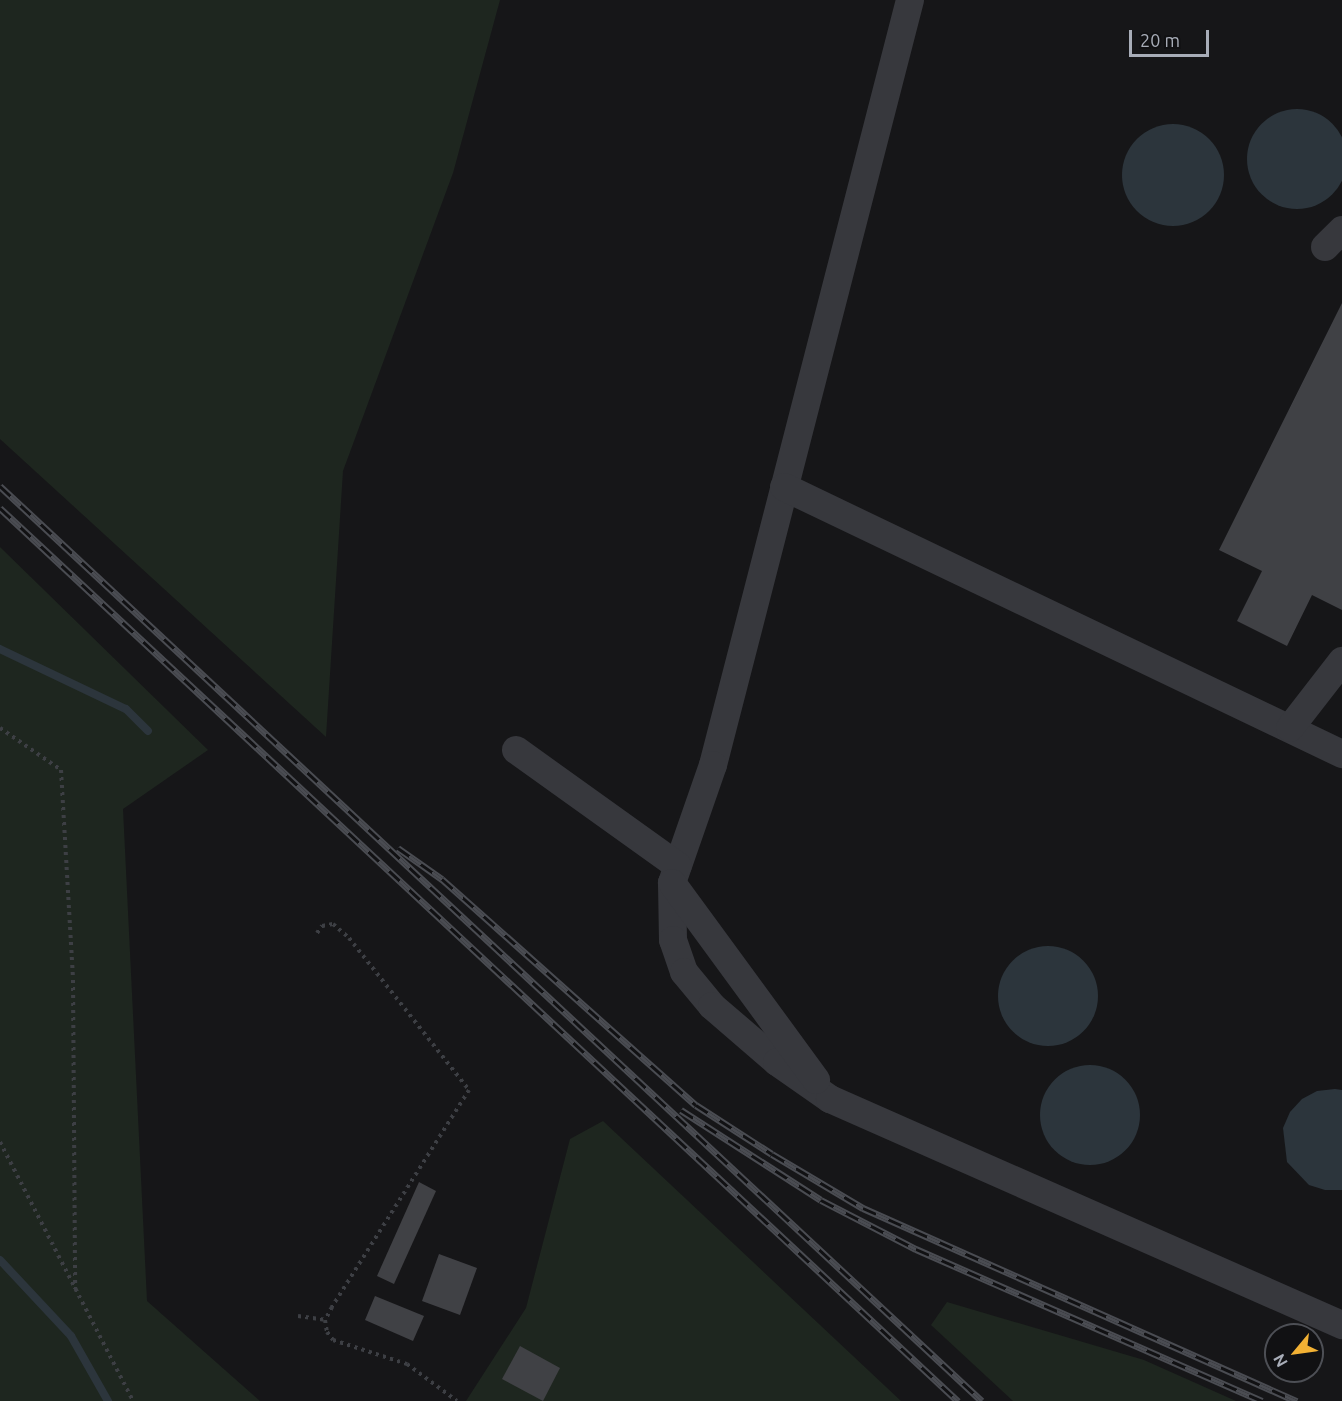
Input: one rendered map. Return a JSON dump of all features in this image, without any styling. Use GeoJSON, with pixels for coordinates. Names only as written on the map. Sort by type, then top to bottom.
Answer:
{"type":"FeatureCollection","features":[{"type":"Feature","properties":{"kind":"lane"},"geometry":{"type":"LineString","coordinates":[[910,0],[713,765],[675,874],[673,940],[684,972],[712,1006],[777,1062],[830,1099],[1342,1325]]}},
{"type":"Feature","properties":{"kind":"lane"},"geometry":{"type":"LineString","coordinates":[[784,487],[1342,754]]}},
{"type":"Feature","properties":{"kind":"lane"},"geometry":{"type":"LineString","coordinates":[[1290,728],[1342,661]]}},
{"type":"Feature","properties":{"kind":"lane"},"geometry":{"type":"LineString","coordinates":[[516,750],[675,874],[830,1099]]}},
{"type":"Feature","properties":{"kind":"path"},"geometry":{"type":"LineString","coordinates":[[0,728],[61,770],[73,980],[75,1290]]}},
{"type":"Feature","properties":{"kind":"path"},"geometry":{"type":"LineString","coordinates":[[317,933],[322,926],[333,924],[349,938],[469,1090],[325,1320]]}},
{"type":"Feature","properties":{"kind":"path"},"geometry":{"type":"LineString","coordinates":[[0,1142],[133,1401]]}},
{"type":"Feature","properties":{"kind":"path"},"geometry":{"type":"LineString","coordinates":[[298,1316],[325,1320]]}},
{"type":"Feature","properties":{"kind":"path"},"geometry":{"type":"LineString","coordinates":[[325,1320],[333,1340],[407,1364],[457,1401]]}},
{"type":"Feature","properties":{"kind":"shaded area"},"geometry":{"type":"Polygon","coordinates":[[[0,0],[500,0],[453,173],[343,471],[326,737],[0,439],[0,0]]]}},
{"type":"Feature","properties":{"kind":"shaded area"},"geometry":{"type":"Polygon","coordinates":[[[1297,109],[1316,113],[1332,124],[1343,140],[1347,159],[1343,178],[1332,194],[1316,205],[1297,209],[1278,205],[1262,194],[1251,178],[1247,159],[1251,140],[1262,124],[1278,113],[1297,109]]]}},
{"type":"Feature","properties":{"kind":"shaded area"},"geometry":{"type":"Polygon","coordinates":[[[1173,124],[1192,128],[1209,139],[1220,156],[1224,175],[1220,194],[1209,211],[1192,222],[1173,226],[1154,222],[1137,211],[1126,194],[1122,175],[1126,156],[1137,139],[1154,128],[1173,124]]]}},
{"type":"Feature","properties":{"kind":"shaded area"},"geometry":{"type":"Polygon","coordinates":[[[0,547],[208,750],[123,809],[147,1301],[260,1401],[0,1401],[0,547]]]}},
{"type":"Feature","properties":{"kind":"shaded area"},"geometry":{"type":"Polygon","coordinates":[[[1048,946],[1067,949],[1084,960],[1095,977],[1098,996],[1095,1015],[1084,1032],[1067,1043],[1048,1046],[1029,1043],[1012,1032],[1001,1015],[998,996],[1001,977],[1012,960],[1029,949],[1048,946]]]}},
{"type":"Feature","properties":{"kind":"shaded area"},"geometry":{"type":"Polygon","coordinates":[[[1080,1065],[1100,1065],[1126,1079],[1137,1096],[1140,1115],[1137,1134],[1126,1151],[1100,1165],[1080,1165],[1062,1157],[1048,1143],[1040,1125],[1040,1105],[1048,1087],[1062,1073],[1080,1065]]]}},
{"type":"Feature","properties":{"kind":"shaded area"},"geometry":{"type":"Polygon","coordinates":[[[1342,1090],[1342,1190],[1325,1190],[1309,1185],[1287,1162],[1283,1128],[1290,1112],[1302,1099],[1317,1091],[1342,1090]]]}},
{"type":"Feature","properties":{"kind":"shaded area"},"geometry":{"type":"Polygon","coordinates":[[[603,1121],[901,1401],[466,1401],[526,1308],[570,1139],[603,1121]]]}},
{"type":"Feature","properties":{"kind":"shaded area"},"geometry":{"type":"Polygon","coordinates":[[[947,1302],[1144,1360],[1236,1401],[1013,1401],[931,1325],[947,1302]]]}},
{"type":"Feature","properties":{"kind":"building"},"geometry":{"type":"Polygon","coordinates":[[[1342,303],[1342,610],[1312,595],[1287,646],[1237,621],[1262,571],[1219,550],[1342,303]]]}},
{"type":"Feature","properties":{"kind":"building"},"geometry":{"type":"Polygon","coordinates":[[[419,1182],[436,1191],[394,1284],[377,1276],[419,1182]]]}},
{"type":"Feature","properties":{"kind":"building"},"geometry":{"type":"Polygon","coordinates":[[[439,1254],[477,1268],[460,1315],[422,1301],[439,1254]]]}},
{"type":"Feature","properties":{"kind":"building"},"geometry":{"type":"Polygon","coordinates":[[[375,1296],[424,1316],[413,1341],[365,1320],[375,1296]]]}},
{"type":"Feature","properties":{"kind":"building"},"geometry":{"type":"Polygon","coordinates":[[[520,1346],[560,1368],[543,1401],[502,1379],[520,1346]]]}},
{"type":"Feature","properties":{"kind":"waterway"},"geometry":{"type":"LineString","coordinates":[[0,649],[126,709],[148,731]]}},
{"type":"Feature","properties":{"kind":"waterway"},"geometry":{"type":"LineString","coordinates":[[0,1260],[71,1336],[108,1401]]}},
{"type":"Feature","properties":{"kind":"railway"},"geometry":{"type":"LineString","coordinates":[[0,486],[982,1401]]}},
{"type":"Feature","properties":{"kind":"railway"},"geometry":{"type":"LineString","coordinates":[[0,508],[958,1401]]}},
{"type":"Feature","properties":{"kind":"railway"},"geometry":{"type":"LineString","coordinates":[[398,848],[442,879],[696,1105],[772,1154],[863,1208],[1297,1401]]}},
{"type":"Feature","properties":{"kind":"railway"},"geometry":{"type":"LineString","coordinates":[[681,1110],[821,1200],[916,1249],[1262,1401]]}}]}
